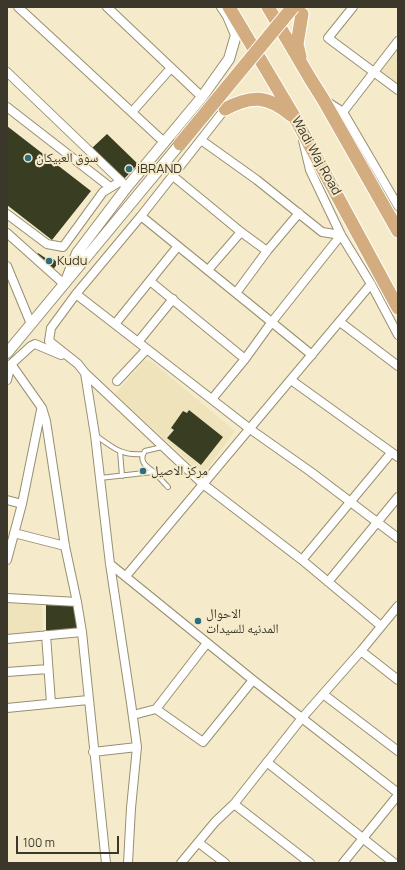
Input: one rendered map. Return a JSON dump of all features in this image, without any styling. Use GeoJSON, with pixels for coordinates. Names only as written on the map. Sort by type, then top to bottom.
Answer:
{"type":"FeatureCollection","features":[{"type":"Feature","properties":{"kind":"main road","name":"Wadi Waj Road"},"geometry":{"type":"LineString","coordinates":[[230,7],[297,122],[398,308]]}},
{"type":"Feature","properties":{"kind":"main road"},"geometry":{"type":"LineString","coordinates":[[268,7],[323,99],[398,231]]}},
{"type":"Feature","properties":{"kind":"main road"},"geometry":{"type":"LineString","coordinates":[[301,9],[298,52],[302,64],[311,80]]}},
{"type":"Feature","properties":{"kind":"main road"},"geometry":{"type":"LineString","coordinates":[[180,144],[301,9]]}},
{"type":"Feature","properties":{"kind":"main road"},"geometry":{"type":"LineString","coordinates":[[225,109],[239,101],[251,99],[262,100],[283,108],[297,122]]}},
{"type":"Feature","properties":{"kind":"street"},"geometry":{"type":"LineString","coordinates":[[18,7],[164,142]]}},
{"type":"Feature","properties":{"kind":"street"},"geometry":{"type":"LineString","coordinates":[[107,7],[202,97]]}},
{"type":"Feature","properties":{"kind":"street"},"geometry":{"type":"LineString","coordinates":[[65,282],[77,253],[124,184],[164,142],[202,97],[228,59],[236,35],[228,16],[222,7]]}},
{"type":"Feature","properties":{"kind":"street"},"geometry":{"type":"LineString","coordinates":[[288,7],[295,12],[301,9]]}},
{"type":"Feature","properties":{"kind":"street"},"geometry":{"type":"LineString","coordinates":[[353,7],[328,38],[398,90]]}},
{"type":"Feature","properties":{"kind":"street"},"geometry":{"type":"LineString","coordinates":[[343,112],[398,41]]}},
{"type":"Feature","properties":{"kind":"street"},"geometry":{"type":"LineString","coordinates":[[132,112],[171,68]]}},
{"type":"Feature","properties":{"kind":"street"},"geometry":{"type":"LineString","coordinates":[[7,72],[124,184]]}},
{"type":"Feature","properties":{"kind":"street"},"geometry":{"type":"LineString","coordinates":[[323,99],[343,112],[398,206]]}},
{"type":"Feature","properties":{"kind":"street"},"geometry":{"type":"LineString","coordinates":[[7,107],[110,187]]}},
{"type":"Feature","properties":{"kind":"street"},"geometry":{"type":"LineString","coordinates":[[225,109],[141,216],[76,294],[51,328],[49,341],[78,364],[85,373],[202,484],[302,560],[381,626]]}},
{"type":"Feature","properties":{"kind":"street"},"geometry":{"type":"LineString","coordinates":[[297,122],[310,170],[341,235],[371,284],[398,335]]}},
{"type":"Feature","properties":{"kind":"street"},"geometry":{"type":"LineString","coordinates":[[201,140],[257,180],[322,232],[341,235]]}},
{"type":"Feature","properties":{"kind":"street"},"geometry":{"type":"LineString","coordinates":[[7,353],[180,144]]}},
{"type":"Feature","properties":{"kind":"street"},"geometry":{"type":"LineString","coordinates":[[173,176],[240,232],[267,251]]}},
{"type":"Feature","properties":{"kind":"street"},"geometry":{"type":"LineString","coordinates":[[7,214],[47,244],[63,247],[103,192],[110,187],[124,184]]}},
{"type":"Feature","properties":{"kind":"street"},"geometry":{"type":"LineString","coordinates":[[236,293],[267,251],[298,213]]}},
{"type":"Feature","properties":{"kind":"street"},"geometry":{"type":"LineString","coordinates":[[141,216],[312,355]]}},
{"type":"Feature","properties":{"kind":"street"},"geometry":{"type":"LineString","coordinates":[[208,270],[240,232]]}},
{"type":"Feature","properties":{"kind":"street"},"geometry":{"type":"LineString","coordinates":[[7,233],[65,282]]}},
{"type":"Feature","properties":{"kind":"street"},"geometry":{"type":"LineString","coordinates":[[212,399],[245,359],[271,322],[341,235]]}},
{"type":"Feature","properties":{"kind":"street"},"geometry":{"type":"LineString","coordinates":[[115,324],[178,246]]}},
{"type":"Feature","properties":{"kind":"street"},"geometry":{"type":"LineString","coordinates":[[7,266],[32,324]]}},
{"type":"Feature","properties":{"kind":"street"},"geometry":{"type":"LineString","coordinates":[[150,281],[245,359]]}},
{"type":"Feature","properties":{"kind":"street"},"geometry":{"type":"LineString","coordinates":[[126,576],[371,284]]}},
{"type":"Feature","properties":{"kind":"street"},"geometry":{"type":"LineString","coordinates":[[76,294],[250,429],[351,501],[398,538]]}},
{"type":"Feature","properties":{"kind":"street"},"geometry":{"type":"LineString","coordinates":[[138,342],[173,299]]}},
{"type":"Feature","properties":{"kind":"street"},"geometry":{"type":"LineString","coordinates":[[340,322],[398,366]]}},
{"type":"Feature","properties":{"kind":"street"},"geometry":{"type":"LineString","coordinates":[[7,380],[9,366],[35,344],[58,353],[78,364]]}},
{"type":"Feature","properties":{"kind":"street"},"geometry":{"type":"LineString","coordinates":[[117,381],[147,349]]}},
{"type":"Feature","properties":{"kind":"street"},"geometry":{"type":"LineString","coordinates":[[9,366],[42,408],[46,421],[65,546],[82,632],[106,863]]}},
{"type":"Feature","properties":{"kind":"street"},"geometry":{"type":"LineString","coordinates":[[85,373],[95,435],[110,564],[137,747],[131,808],[128,863]]}},
{"type":"Feature","properties":{"kind":"street"},"geometry":{"type":"LineString","coordinates":[[291,380],[395,455],[351,501],[302,560]]}},
{"type":"Feature","properties":{"kind":"street"},"geometry":{"type":"LineString","coordinates":[[7,560],[22,504],[42,408]]}},
{"type":"Feature","properties":{"kind":"street"},"geometry":{"type":"LineString","coordinates":[[328,582],[398,498]]}},
{"type":"Feature","properties":{"kind":"street"},"geometry":{"type":"LineString","coordinates":[[7,500],[22,504]]}},
{"type":"Feature","properties":{"kind":"street"},"geometry":{"type":"LineString","coordinates":[[14,533],[65,546]]}},
{"type":"Feature","properties":{"kind":"street"},"geometry":{"type":"LineString","coordinates":[[110,564],[253,680],[398,794],[343,863]]}},
{"type":"Feature","properties":{"kind":"street"},"geometry":{"type":"LineString","coordinates":[[7,598],[77,602]]}},
{"type":"Feature","properties":{"kind":"street"},"geometry":{"type":"LineString","coordinates":[[181,863],[215,822],[234,804],[268,763],[302,718],[397,608]]}},
{"type":"Feature","properties":{"kind":"street"},"geometry":{"type":"LineString","coordinates":[[7,639],[82,632]]}},
{"type":"Feature","properties":{"kind":"street"},"geometry":{"type":"LineString","coordinates":[[46,635],[51,704]]}},
{"type":"Feature","properties":{"kind":"street"},"geometry":{"type":"LineString","coordinates":[[133,715],[156,709],[207,643]]}},
{"type":"Feature","properties":{"kind":"street"},"geometry":{"type":"LineString","coordinates":[[361,651],[398,680]]}},
{"type":"Feature","properties":{"kind":"street"},"geometry":{"type":"LineString","coordinates":[[7,672],[48,669]]}},
{"type":"Feature","properties":{"kind":"street"},"geometry":{"type":"LineString","coordinates":[[156,709],[203,742],[253,680]]}},
{"type":"Feature","properties":{"kind":"street"},"geometry":{"type":"LineString","coordinates":[[323,694],[398,751]]}},
{"type":"Feature","properties":{"kind":"street"},"geometry":{"type":"LineString","coordinates":[[7,708],[88,700]]}},
{"type":"Feature","properties":{"kind":"street"},"geometry":{"type":"LineString","coordinates":[[94,752],[137,747]]}},
{"type":"Feature","properties":{"kind":"street"},"geometry":{"type":"LineString","coordinates":[[268,763],[394,863]]}},
{"type":"Feature","properties":{"kind":"street"},"geometry":{"type":"LineString","coordinates":[[234,804],[310,863]]}},
{"type":"Feature","properties":{"kind":"street"},"geometry":{"type":"LineString","coordinates":[[199,843],[225,863]]}},
{"type":"Feature","properties":{"kind":"lane"},"geometry":{"type":"LineString","coordinates":[[95,435],[120,451],[131,455],[143,454]]}},
{"type":"Feature","properties":{"kind":"lane"},"geometry":{"type":"LineString","coordinates":[[163,447],[148,449],[143,454],[142,460],[145,465],[168,487]]}},
{"type":"Feature","properties":{"kind":"lane"},"geometry":{"type":"LineString","coordinates":[[120,451],[122,476]]}},
{"type":"Feature","properties":{"kind":"lane"},"geometry":{"type":"LineString","coordinates":[[100,478],[154,472]]}},
{"type":"Feature","properties":{"kind":"shaded area"},"geometry":{"type":"Polygon","coordinates":[[[398,46],[398,87],[378,71],[398,46]]]}},
{"type":"Feature","properties":{"kind":"shaded area"},"geometry":{"type":"Polygon","coordinates":[[[145,360],[151,361],[235,431],[205,472],[201,473],[115,394],[145,360]]]}},
{"type":"Feature","properties":{"kind":"shaded area"},"geometry":{"type":"Polygon","coordinates":[[[7,603],[42,605],[43,632],[7,636],[7,603]]]}},
{"type":"Feature","properties":{"kind":"building","name":"سوق العبيكان"},"geometry":{"type":"Polygon","coordinates":[[[7,126],[91,191],[52,240],[7,205],[7,126]]]}},
{"type":"Feature","properties":{"kind":"building"},"geometry":{"type":"Polygon","coordinates":[[[107,134],[138,164],[124,179],[92,148],[107,134]]]}},
{"type":"Feature","properties":{"kind":"building","name":"Kudu"},"geometry":{"type":"Polygon","coordinates":[[[38,253],[47,259],[51,257],[58,263],[52,271],[36,256],[38,253]]]}},
{"type":"Feature","properties":{"kind":"building"},"geometry":{"type":"Polygon","coordinates":[[[189,410],[223,437],[201,465],[167,438],[174,430],[171,428],[183,411],[187,413],[189,410]]]}},
{"type":"Feature","properties":{"kind":"building"},"geometry":{"type":"Polygon","coordinates":[[[46,605],[75,606],[80,631],[46,632],[46,605]]]}},
{"type":"Feature","properties":{"kind":"place","name":"سوق العبيكان"},"geometry":{"type":"Point","coordinates":[28,158]}},
{"type":"Feature","properties":{"kind":"place","name":"iBRAND"},"geometry":{"type":"Point","coordinates":[129,169]}},
{"type":"Feature","properties":{"kind":"place","name":"Kudu"},"geometry":{"type":"Point","coordinates":[49,261]}},
{"type":"Feature","properties":{"kind":"place","name":"مركز الاصيل"},"geometry":{"type":"Point","coordinates":[143,471]}},
{"type":"Feature","properties":{"kind":"place","name":"الاحوال المدنيه للسيدات"},"geometry":{"type":"Point","coordinates":[198,621]}}]}
